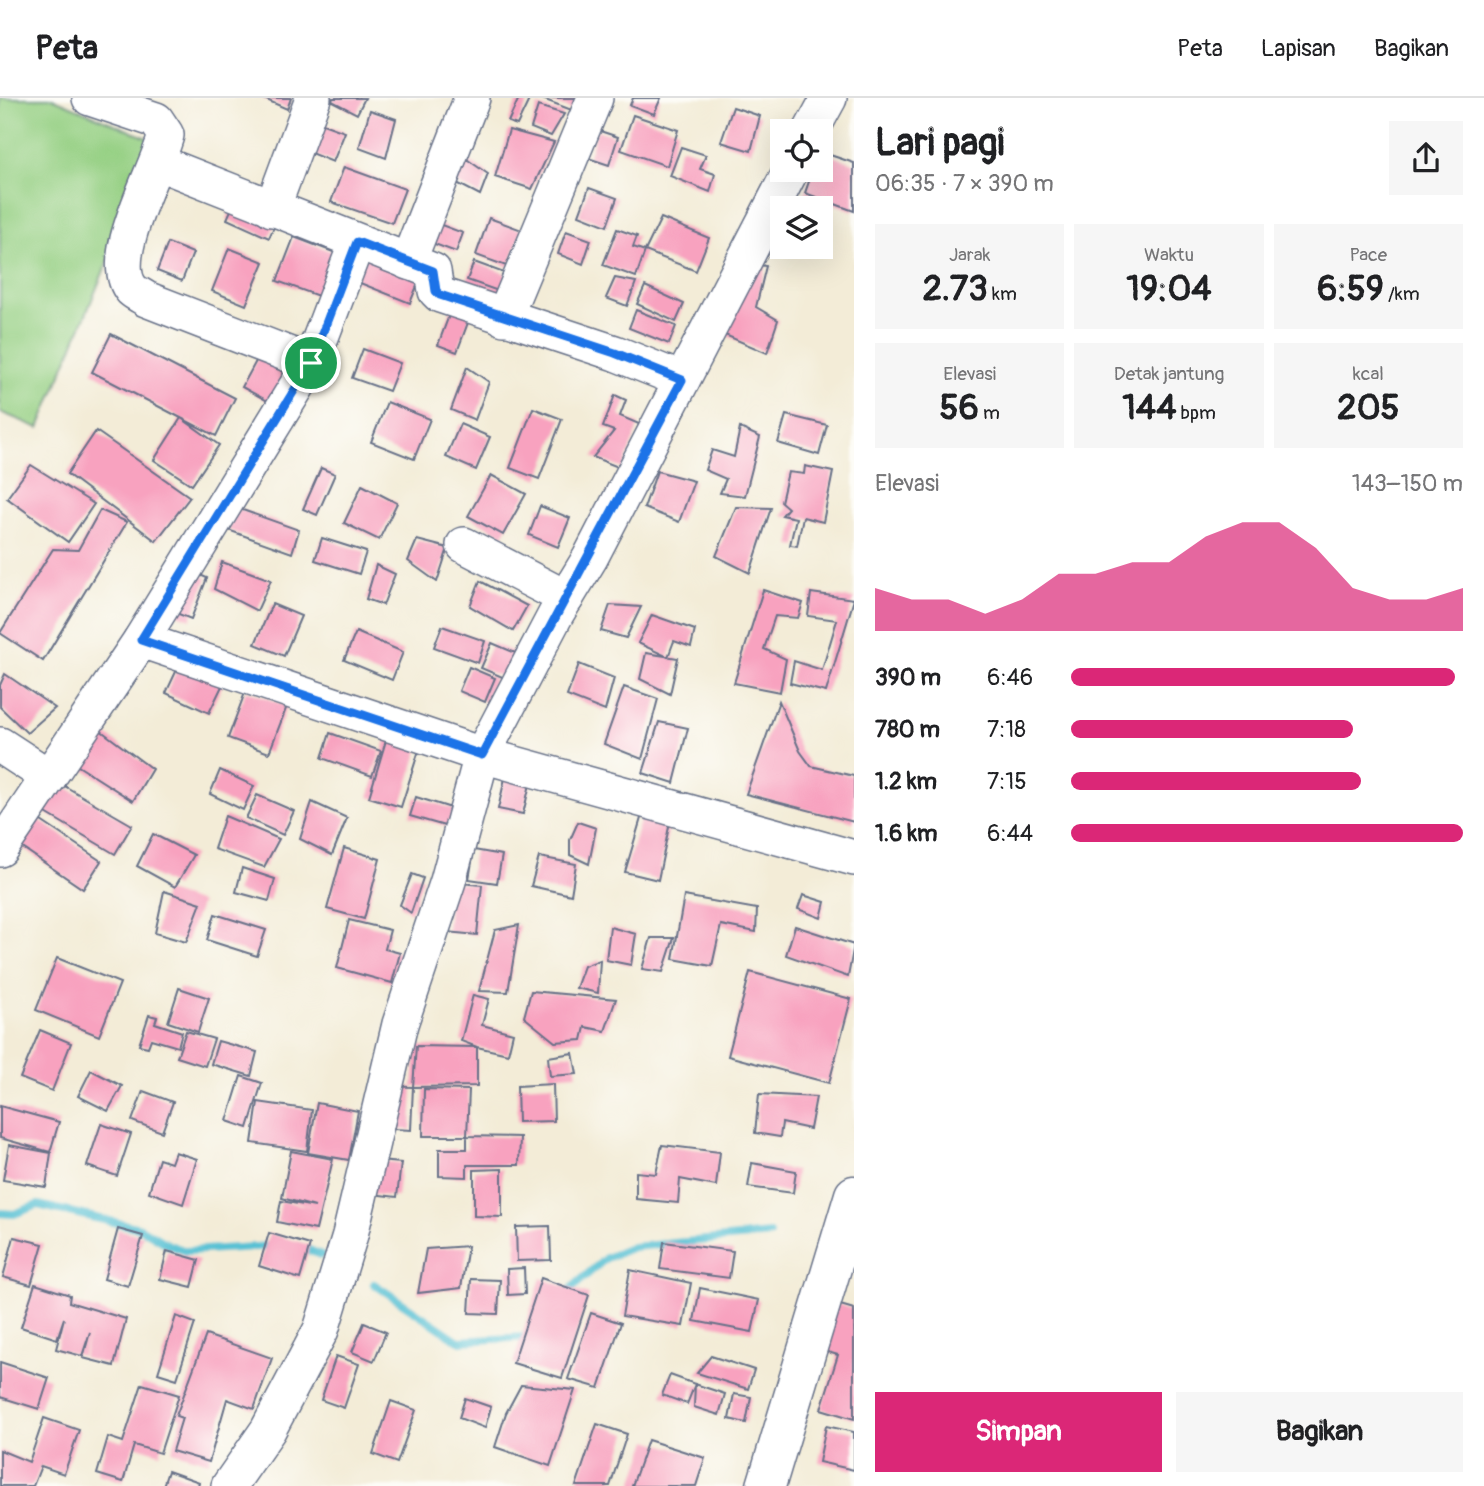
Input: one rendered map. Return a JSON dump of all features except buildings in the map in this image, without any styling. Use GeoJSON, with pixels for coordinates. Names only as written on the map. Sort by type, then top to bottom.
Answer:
{"type":"FeatureCollection","features":[{"type":"Feature","properties":{"kind":"main road"},"geometry":{"type":"LineString","coordinates":[[766,1486],[854,1195]]}},
{"type":"Feature","properties":{"kind":"street"},"geometry":{"type":"LineString","coordinates":[[272,209],[313,98]]}},
{"type":"Feature","properties":{"kind":"street"},"geometry":{"type":"LineString","coordinates":[[408,262],[472,98]]}},
{"type":"Feature","properties":{"kind":"street"},"geometry":{"type":"LineString","coordinates":[[503,318],[595,98]]}},
{"type":"Feature","properties":{"kind":"street"},"geometry":{"type":"LineString","coordinates":[[818,119],[829,98]]}},
{"type":"Feature","properties":{"kind":"street"},"geometry":{"type":"LineString","coordinates":[[93,99],[156,120],[166,135],[159,163],[131,223],[123,263],[132,290],[146,299],[311,363]]}},
{"type":"Feature","properties":{"kind":"street"},"geometry":{"type":"LineString","coordinates":[[159,163],[433,271],[436,291],[440,295],[615,353],[682,380]]}},
{"type":"Feature","properties":{"kind":"street"},"geometry":{"type":"LineString","coordinates":[[229,1486],[268,1430],[321,1330],[350,1234],[400,1024],[448,881],[482,755],[590,558],[784,182]]}},
{"type":"Feature","properties":{"kind":"street"},"geometry":{"type":"LineString","coordinates":[[0,849],[141,640],[311,363],[357,242]]}},
{"type":"Feature","properties":{"kind":"street"},"geometry":{"type":"LineString","coordinates":[[464,545],[566,598]]}},
{"type":"Feature","properties":{"kind":"street"},"geometry":{"type":"LineString","coordinates":[[141,640],[482,755],[854,858]]}},
{"type":"Feature","properties":{"kind":"street"},"geometry":{"type":"LineString","coordinates":[[0,745],[49,777]]}},
{"type":"Feature","properties":{"kind":"green space"},"geometry":{"type":"Polygon","coordinates":[[[0,98],[52,98],[157,142],[39,428],[0,412],[0,98]]]}},
{"type":"Feature","properties":{"kind":"waterway"},"geometry":{"type":"LineString","coordinates":[[0,1213],[14,1214],[38,1205],[140,1228],[169,1245],[186,1251],[273,1246]]}},
{"type":"Feature","properties":{"kind":"waterway"},"geometry":{"type":"LineString","coordinates":[[564,1295],[606,1258],[633,1247],[770,1234]]}},
{"type":"Feature","properties":{"kind":"waterway"},"geometry":{"type":"LineString","coordinates":[[299,1246],[321,1255]]}},
{"type":"Feature","properties":{"kind":"waterway"},"geometry":{"type":"LineString","coordinates":[[374,1284],[459,1341],[528,1337],[530,1334]]}},
{"type":"Feature","properties":{"kind":"route"},"geometry":{"type":"LineString","coordinates":[[357,242],[433,271],[436,291],[440,295],[615,353],[682,380],[590,558],[556,614],[482,755],[141,640],[311,363],[357,242]]}}]}
